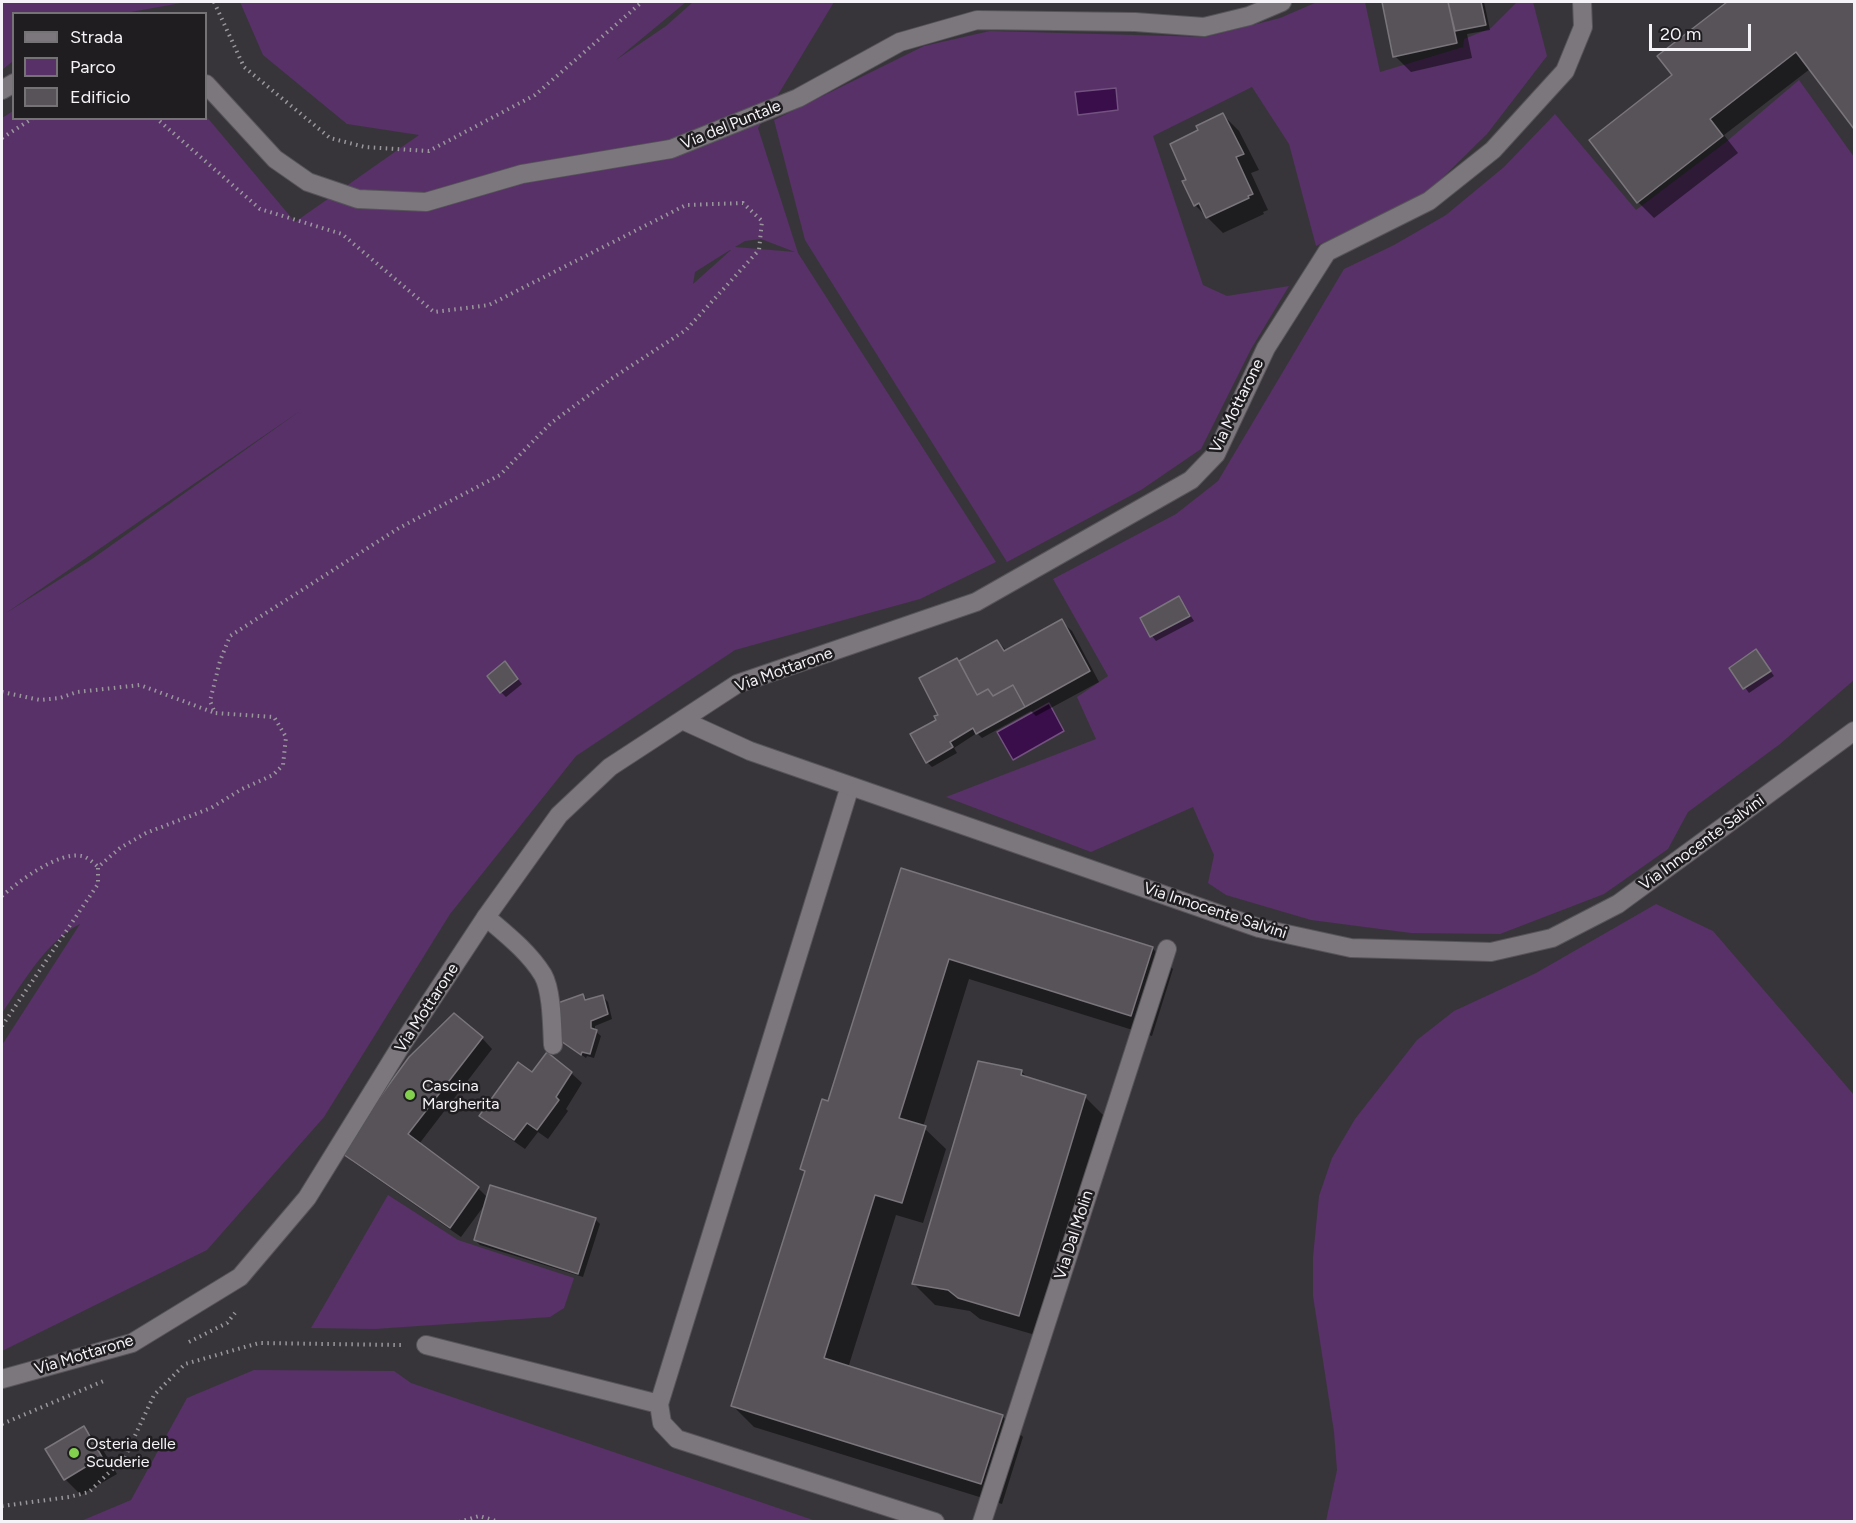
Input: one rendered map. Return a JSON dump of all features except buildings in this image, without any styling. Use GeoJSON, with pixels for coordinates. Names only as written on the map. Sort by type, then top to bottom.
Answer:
{"type":"FeatureCollection","features":[{"type":"Feature","properties":{"kind":"street","name":"Via del Puntale"},"geometry":{"type":"LineString","coordinates":[[207,85],[274,159],[308,182],[358,199],[426,202],[522,174],[671,149],[798,98],[900,42],[977,20],[1135,22],[1204,27],[1249,16],[1282,2]]}},
{"type":"Feature","properties":{"kind":"street","name":"Via Mottarone"},"geometry":{"type":"LineString","coordinates":[[2,1379],[132,1343],[240,1277],[307,1198],[399,1049],[486,917],[558,815],[610,767],[737,684],[976,602],[1191,480],[1216,454],[1266,348],[1327,252],[1429,201],[1493,150],[1565,71],[1583,27],[1582,2]]}},
{"type":"Feature","properties":{"kind":"street","name":"Via Innocente Salvini"},"geometry":{"type":"LineString","coordinates":[[682,720],[750,752],[1259,928],[1351,948],[1491,952],[1552,938],[1618,904],[1854,731]]}},
{"type":"Feature","properties":{"kind":"street"},"geometry":{"type":"LineString","coordinates":[[850,786],[658,1404],[662,1423],[677,1439],[935,1521]]}},
{"type":"Feature","properties":{"kind":"street"},"geometry":{"type":"LineString","coordinates":[[486,917],[518,944],[543,976],[551,1010],[553,1045]]}},
{"type":"Feature","properties":{"kind":"street","name":"Via Dal Molin"},"geometry":{"type":"LineString","coordinates":[[982,1521],[1167,950]]}},
{"type":"Feature","properties":{"kind":"street"},"geometry":{"type":"LineString","coordinates":[[426,1345],[658,1404]]}},
{"type":"Feature","properties":{"kind":"path"},"geometry":{"type":"LineString","coordinates":[[214,2],[244,67],[330,138],[365,147],[429,151],[535,95],[642,2]]}},
{"type":"Feature","properties":{"kind":"path"},"geometry":{"type":"LineString","coordinates":[[2,138],[30,120]]}},
{"type":"Feature","properties":{"kind":"path"},"geometry":{"type":"LineString","coordinates":[[158,120],[260,209],[342,234],[434,312],[489,306],[686,205],[743,203],[762,221],[759,250],[686,330],[611,379],[551,423],[500,475],[399,528],[230,636],[220,661],[210,701],[215,713]]}},
{"type":"Feature","properties":{"kind":"path"},"geometry":{"type":"LineString","coordinates":[[2,692],[40,700],[60,698],[77,692],[140,685],[215,713],[274,717],[286,737],[283,765],[273,775],[242,789],[211,808],[146,833],[120,848],[98,867],[98,884],[2,1026]]}},
{"type":"Feature","properties":{"kind":"path"},"geometry":{"type":"LineString","coordinates":[[2,896],[15,885],[61,857],[83,856],[98,867]]}},
{"type":"Feature","properties":{"kind":"path"},"geometry":{"type":"LineString","coordinates":[[2,1506],[89,1492],[124,1457],[154,1395],[185,1364],[259,1343],[426,1345]]}},
{"type":"Feature","properties":{"kind":"path"},"geometry":{"type":"LineString","coordinates":[[459,1521],[479,1516],[500,1521]]}},
{"type":"Feature","properties":{"kind":"green space"},"geometry":{"type":"Polygon","coordinates":[[[2,2],[187,2],[131,12],[12,12],[12,62],[2,70],[2,2]]]}},
{"type":"Feature","properties":{"kind":"green space"},"geometry":{"type":"Polygon","coordinates":[[[240,2],[686,2],[616,60],[666,26],[693,2],[834,2],[758,128],[798,253],[996,562],[920,599],[735,650],[576,756],[450,914],[324,1117],[207,1250],[2,1351],[2,1045],[80,924],[68,931],[46,951],[2,1013],[2,118],[12,112],[12,120],[207,120],[207,117],[295,222],[419,135],[347,124],[263,55],[240,2]],[[761,239],[745,241],[735,247],[795,252],[761,239]],[[731,250],[695,272],[693,284],[731,250]],[[300,411],[6,613],[92,559],[300,411]]]}},
{"type":"Feature","properties":{"kind":"green space"},"geometry":{"type":"Polygon","coordinates":[[[1317,2],[1365,2],[1380,72],[1463,47],[1464,39],[1491,28],[1517,2],[1533,2],[1547,56],[1487,134],[1426,194],[1316,246],[1289,144],[1252,87],[1153,136],[1203,285],[1227,296],[1289,286],[1251,349],[1201,449],[1141,490],[1007,562],[805,240],[774,120],[924,46],[990,31],[1206,37],[1280,18],[1317,2]]]}},
{"type":"Feature","properties":{"kind":"green space"},"geometry":{"type":"Polygon","coordinates":[[[1799,80],[1854,157],[1854,680],[1780,744],[1688,812],[1668,849],[1604,894],[1500,934],[1411,933],[1311,920],[1226,895],[1208,883],[1214,855],[1193,807],[1091,852],[946,797],[1096,739],[1077,697],[1108,676],[1053,579],[1176,514],[1218,481],[1344,269],[1394,245],[1446,215],[1504,167],[1555,114],[1636,210],[1726,142],[1799,80]]]}},
{"type":"Feature","properties":{"kind":"green space"},"geometry":{"type":"Polygon","coordinates":[[[1656,904],[1713,931],[1854,1095],[1854,1521],[1326,1521],[1337,1470],[1334,1432],[1313,1296],[1313,1257],[1319,1196],[1332,1158],[1355,1119],[1417,1040],[1454,1011],[1536,973],[1656,904]]]}},
{"type":"Feature","properties":{"kind":"green space"},"geometry":{"type":"Polygon","coordinates":[[[388,1195],[458,1240],[574,1278],[564,1308],[550,1317],[375,1329],[311,1328],[388,1195]]]}},
{"type":"Feature","properties":{"kind":"green space"},"geometry":{"type":"Polygon","coordinates":[[[254,1370],[394,1371],[411,1383],[816,1521],[81,1521],[131,1500],[187,1398],[254,1370]]]}},
{"type":"Feature","properties":{"kind":"shaded area"},"geometry":{"type":"Polygon","coordinates":[[[1116,88],[1118,110],[1078,115],[1075,92],[1116,88]]]}},
{"type":"Feature","properties":{"kind":"shaded area"},"geometry":{"type":"Polygon","coordinates":[[[1049,703],[1064,731],[1013,760],[997,732],[1049,703]]]}},
{"type":"Feature","properties":{"kind":"place","name":"Cascina Margherita"},"geometry":{"type":"Point","coordinates":[410,1095]}},
{"type":"Feature","properties":{"kind":"place","name":"Osteria delle Scuderie"},"geometry":{"type":"Point","coordinates":[74,1453]}}]}
